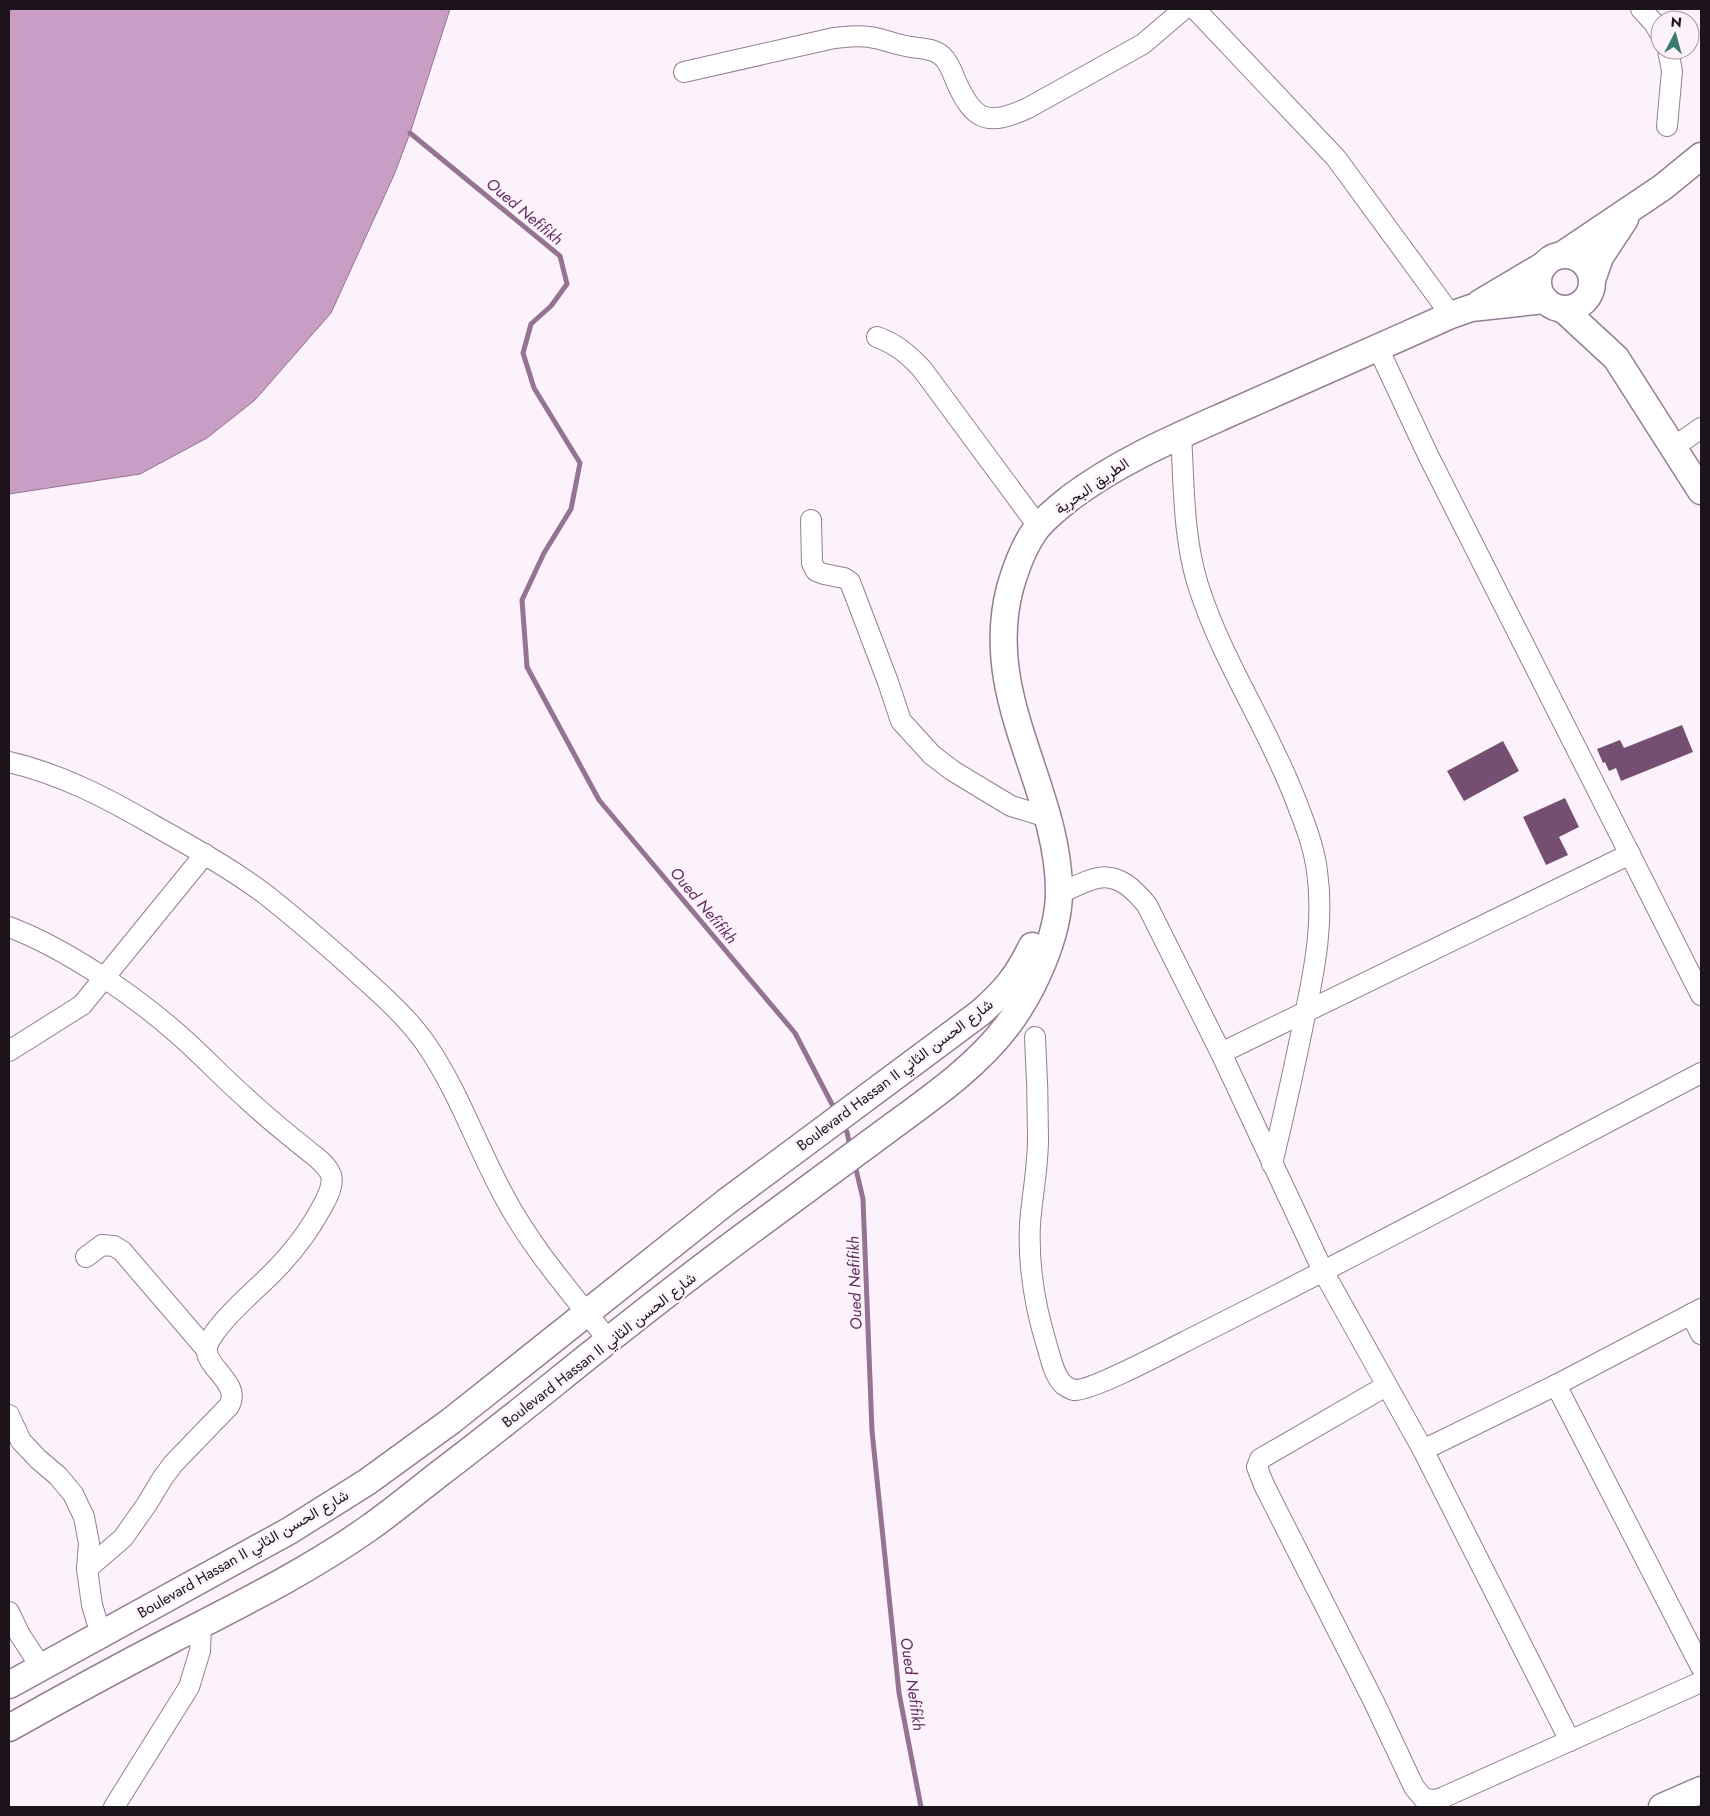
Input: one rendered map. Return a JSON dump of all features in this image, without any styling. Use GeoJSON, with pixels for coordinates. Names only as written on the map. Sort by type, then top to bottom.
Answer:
{"type":"FeatureCollection","features":[{"type":"Feature","properties":{"kind":"main road"},"geometry":{"type":"LineString","coordinates":[[1461,312],[1553,260],[1663,187],[1701,156]]}},
{"type":"Feature","properties":{"kind":"main road"},"geometry":{"type":"LineString","coordinates":[[1461,312],[1503,303],[1580,305],[1587,299],[1600,257],[1620,225],[1638,204]]}},
{"type":"Feature","properties":{"kind":"main road"},"geometry":{"type":"LineString","coordinates":[[1616,358],[1539,289],[1539,276],[1553,260],[1570,255],[1579,258],[1590,271],[1592,285],[1616,358],[1701,491]]}},
{"type":"Feature","properties":{"kind":"main road","name":"الطريق البحرية"},"geometry":{"type":"LineString","coordinates":[[1059,894],[1057,859],[1047,817],[1023,744],[1002,650],[1003,623],[1014,574],[1026,546],[1038,526],[1062,504],[1090,484],[1136,456],[1181,434],[1461,312]]}},
{"type":"Feature","properties":{"kind":"main road","name":"Boulevard Hassan II شارع الحسن الثاني"},"geometry":{"type":"LineString","coordinates":[[9,1685],[289,1530],[367,1482],[451,1421],[726,1202],[980,1013],[1000,995],[1020,971],[1059,894]]}},
{"type":"Feature","properties":{"kind":"main road","name":"Boulevard Hassan II شارع الحسن الثاني"},"geometry":{"type":"LineString","coordinates":[[9,1728],[84,1686],[308,1568],[368,1528],[491,1435],[751,1231],[913,1111],[992,1044],[1009,1023],[1025,998],[1041,965],[1057,913],[1059,894]]}},
{"type":"Feature","properties":{"kind":"main road"},"geometry":{"type":"LineString","coordinates":[[1662,1807],[1701,1790]]}},
{"type":"Feature","properties":{"kind":"street"},"geometry":{"type":"LineString","coordinates":[[684,72],[834,38],[869,37],[905,46],[930,49],[943,56],[952,70],[969,106],[981,116],[992,119],[1008,117],[1028,108],[1143,44],[1184,9]]}},
{"type":"Feature","properties":{"kind":"street"},"geometry":{"type":"LineString","coordinates":[[1195,9],[1336,158],[1461,312]]}},
{"type":"Feature","properties":{"kind":"street"},"geometry":{"type":"LineString","coordinates":[[1641,9],[1650,19]]}},
{"type":"Feature","properties":{"kind":"street"},"geometry":{"type":"LineString","coordinates":[[1667,126],[1672,71],[1670,60]]}},
{"type":"Feature","properties":{"kind":"street"},"geometry":{"type":"LineString","coordinates":[[877,336],[904,351],[922,369],[1038,526]]}},
{"type":"Feature","properties":{"kind":"street"},"geometry":{"type":"LineString","coordinates":[[1378,348],[1428,455],[1701,995]]}},
{"type":"Feature","properties":{"kind":"street"},"geometry":{"type":"LineString","coordinates":[[1674,447],[1701,428]]}},
{"type":"Feature","properties":{"kind":"street"},"geometry":{"type":"LineString","coordinates":[[1181,434],[1188,541],[1198,585],[1225,653],[1260,720],[1290,785],[1313,848],[1320,890],[1321,914],[1317,953],[1292,1080],[1272,1164]]}},
{"type":"Feature","properties":{"kind":"street"},"geometry":{"type":"LineString","coordinates":[[811,520],[812,563],[816,571],[844,578],[850,582],[901,721],[932,755],[953,771],[1011,806],[1047,817]]}},
{"type":"Feature","properties":{"kind":"street"},"geometry":{"type":"LineString","coordinates":[[9,762],[47,774],[98,794],[205,854],[265,895],[370,984],[424,1042],[454,1092],[506,1200],[540,1253],[609,1341]]}},
{"type":"Feature","properties":{"kind":"street"},"geometry":{"type":"LineString","coordinates":[[9,1051],[82,1005],[205,854]]}},
{"type":"Feature","properties":{"kind":"street"},"geometry":{"type":"LineString","coordinates":[[1221,1053],[1630,854]]}},
{"type":"Feature","properties":{"kind":"street"},"geometry":{"type":"LineString","coordinates":[[1059,894],[1085,882],[1103,877],[1122,880],[1134,889],[1147,905],[1221,1053],[1322,1271],[1423,1450],[1570,1741]]}},
{"type":"Feature","properties":{"kind":"street"},"geometry":{"type":"LineString","coordinates":[[9,927],[30,935],[70,957],[104,979],[178,1034],[246,1098],[316,1157],[331,1175],[328,1196],[301,1241],[261,1284],[230,1313],[208,1343],[208,1357],[231,1390],[232,1400],[173,1464],[148,1504],[123,1538],[87,1569]]}},
{"type":"Feature","properties":{"kind":"street"},"geometry":{"type":"LineString","coordinates":[[1035,1037],[1038,1140],[1030,1224],[1030,1254],[1034,1290],[1044,1337],[1056,1373],[1062,1383],[1074,1390],[1082,1389],[1120,1373],[1322,1271],[1701,1073]]}},
{"type":"Feature","properties":{"kind":"street"},"geometry":{"type":"LineString","coordinates":[[86,1257],[102,1245],[114,1246],[122,1251],[207,1350]]}},
{"type":"Feature","properties":{"kind":"street"},"geometry":{"type":"LineString","coordinates":[[1423,1450],[1556,1385],[1696,1311],[1701,1334]]}},
{"type":"Feature","properties":{"kind":"street"},"geometry":{"type":"LineString","coordinates":[[1556,1385],[1701,1667]]}},
{"type":"Feature","properties":{"kind":"street"},"geometry":{"type":"LineString","coordinates":[[1386,1386],[1260,1459],[1257,1467],[1374,1702],[1414,1787],[1424,1799],[1436,1800],[1701,1682]]}},
{"type":"Feature","properties":{"kind":"street"},"geometry":{"type":"LineString","coordinates":[[9,1415],[22,1441],[38,1459],[58,1476],[73,1494],[84,1517],[89,1543],[87,1569],[92,1605],[101,1635]]}},
{"type":"Feature","properties":{"kind":"street"},"geometry":{"type":"LineString","coordinates":[[9,1612],[20,1634],[41,1667]]}},
{"type":"Feature","properties":{"kind":"street"},"geometry":{"type":"LineString","coordinates":[[114,1807],[189,1687],[200,1651],[201,1625]]}},
{"type":"Feature","properties":{"kind":"shaded area"},"geometry":{"type":"Polygon","coordinates":[[[9,9],[450,9],[410,133],[394,175],[331,313],[255,400],[207,438],[140,474],[9,494],[9,9]]]}},
{"type":"Feature","properties":{"kind":"building"},"geometry":{"type":"Polygon","coordinates":[[[1682,725],[1693,752],[1621,781],[1616,768],[1609,771],[1597,749],[1620,740],[1624,748],[1682,725]]]}},
{"type":"Feature","properties":{"kind":"building"},"geometry":{"type":"Polygon","coordinates":[[[1503,741],[1519,771],[1464,801],[1447,771],[1503,741]]]}},
{"type":"Feature","properties":{"kind":"building"},"geometry":{"type":"Polygon","coordinates":[[[1565,798],[1579,827],[1559,837],[1568,855],[1546,865],[1523,817],[1565,798]]]}},
{"type":"Feature","properties":{"kind":"waterway","name":"Oued Nefifikh"},"geometry":{"type":"LineString","coordinates":[[410,133],[560,256],[567,284],[551,306],[531,324],[523,353],[534,388],[580,463],[571,509],[544,553],[522,600],[527,667],[599,800],[795,1033],[835,1110]]}},
{"type":"Feature","properties":{"kind":"waterway","name":"Oued Nefifikh"},"geometry":{"type":"LineString","coordinates":[[842,1124],[847,1132],[850,1147]]}},
{"type":"Feature","properties":{"kind":"waterway","name":"Oued Nefifikh"},"geometry":{"type":"LineString","coordinates":[[855,1165],[863,1199],[872,1431],[899,1693],[921,1807]]}}]}
